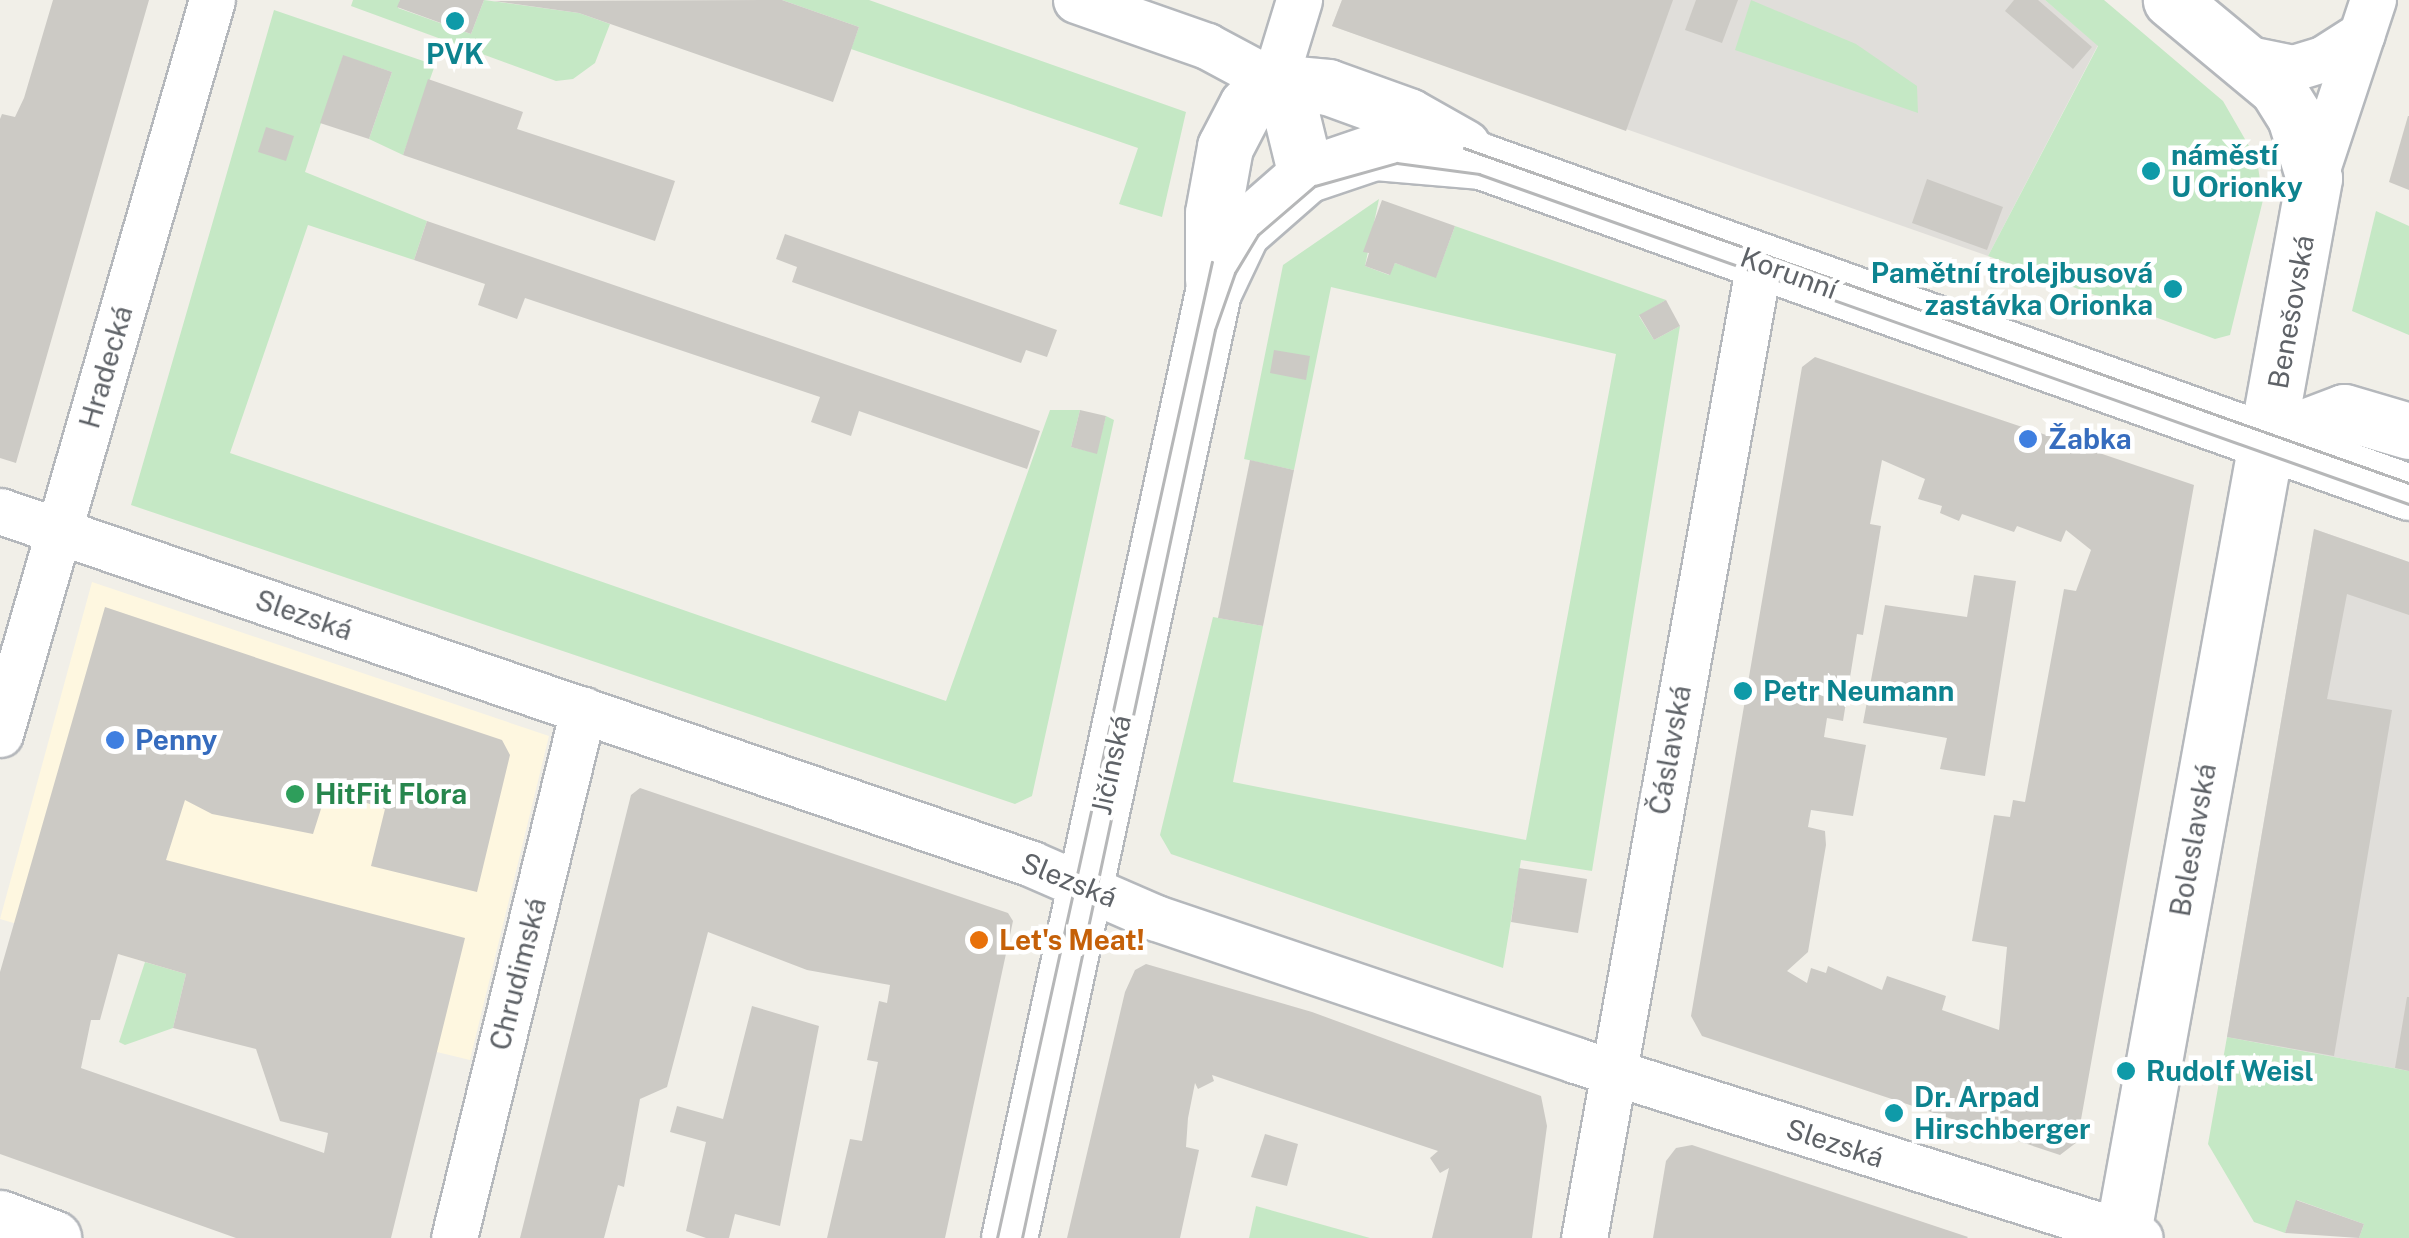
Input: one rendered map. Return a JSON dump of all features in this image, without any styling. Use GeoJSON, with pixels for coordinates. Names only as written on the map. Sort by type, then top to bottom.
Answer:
{"type":"FeatureCollection","features":[{"type":"Feature","properties":{"kind":"street","name":"Hradecká"},"geometry":{"type":"LineString","coordinates":[[0,734],[212,0]]}},
{"type":"Feature","properties":{"kind":"street"},"geometry":{"type":"LineString","coordinates":[[1076,0],[1207,46],[1274,82],[1292,118],[1306,175]]}},
{"type":"Feature","properties":{"kind":"street"},"geometry":{"type":"LineString","coordinates":[[1274,82],[1299,0]]}},
{"type":"Feature","properties":{"kind":"street","name":"Benešovská"},"geometry":{"type":"LineString","coordinates":[[2172,0],[2249,59],[2295,117],[2314,178],[2268,442]]}},
{"type":"Feature","properties":{"kind":"street"},"geometry":{"type":"LineString","coordinates":[[2249,59],[2292,68],[2323,59],[2368,17]]}},
{"type":"Feature","properties":{"kind":"street"},"geometry":{"type":"LineString","coordinates":[[2314,178],[2368,17]]}},
{"type":"Feature","properties":{"kind":"street","name":"Korunní"},"geometry":{"type":"LineString","coordinates":[[1274,82],[1328,86],[1381,105],[1482,161],[2409,492]]}},
{"type":"Feature","properties":{"kind":"street","name":"Jičínská"},"geometry":{"type":"LineString","coordinates":[[1009,1238],[1213,292],[1213,213],[1226,146],[1246,106],[1274,82]]}},
{"type":"Feature","properties":{"kind":"street","name":"Korunní"},"geometry":{"type":"LineString","coordinates":[[1306,175],[1374,152],[1482,161]]}},
{"type":"Feature","properties":{"kind":"street","name":"Jičínská"},"geometry":{"type":"LineString","coordinates":[[1213,292],[1242,231],[1306,175]]}},
{"type":"Feature","properties":{"kind":"street","name":"Čáslavská"},"geometry":{"type":"LineString","coordinates":[[1584,1238],[1759,262]]}},
{"type":"Feature","properties":{"kind":"street"},"geometry":{"type":"LineString","coordinates":[[2268,442],[2344,412],[2409,431]]}},
{"type":"Feature","properties":{"kind":"street","name":"Boleslavská"},"geometry":{"type":"LineString","coordinates":[[2128,1235],[2268,442]]}},
{"type":"Feature","properties":{"kind":"street","name":"Slezská"},"geometry":{"type":"LineString","coordinates":[[0,511],[1085,885],[1156,918],[2074,1221],[2128,1235]]}},
{"type":"Feature","properties":{"kind":"street","name":"Chrudimská"},"geometry":{"type":"LineString","coordinates":[[454,1238],[583,710]]}},
{"type":"Feature","properties":{"kind":"street"},"geometry":{"type":"LineString","coordinates":[[0,1218],[53,1238]]}},
{"type":"Feature","properties":{"kind":"shaded area"},"geometry":{"type":"Polygon","coordinates":[[[1342,0],[2045,0],[2098,45],[1988,256],[1332,26],[1342,0]]]}},
{"type":"Feature","properties":{"kind":"shaded area"},"geometry":{"type":"Polygon","coordinates":[[[2314,529],[2409,562],[2409,1071],[2227,1037],[2314,529]]]}},
{"type":"Feature","properties":{"kind":"shaded area"},"geometry":{"type":"Polygon","coordinates":[[[92,582],[549,736],[470,1060],[329,1026],[186,974],[0,919],[92,582]]]}},
{"type":"Feature","properties":{"kind":"green space"},"geometry":{"type":"Polygon","coordinates":[[[353,0],[400,0],[398,8],[471,34],[484,0],[579,13],[610,24],[595,63],[573,79],[556,81],[351,6],[353,0]]]}},
{"type":"Feature","properties":{"kind":"green space"},"geometry":{"type":"Polygon","coordinates":[[[782,0],[869,0],[1186,112],[1162,217],[1119,204],[1138,148],[851,49],[859,27],[782,0]]]}},
{"type":"Feature","properties":{"kind":"green space"},"geometry":{"type":"Polygon","coordinates":[[[1751,0],[1856,44],[1917,86],[1918,113],[1735,50],[1751,0]]]}},
{"type":"Feature","properties":{"kind":"green space","name":"náměstí U Orionky"},"geometry":{"type":"Polygon","coordinates":[[[2045,0],[2104,0],[2223,101],[2257,160],[2263,200],[2230,335],[2215,339],[1988,256],[2098,46],[2045,0]]]}},
{"type":"Feature","properties":{"kind":"green space"},"geometry":{"type":"Polygon","coordinates":[[[274,10],[435,65],[403,155],[369,139],[392,72],[343,56],[305,172],[427,221],[414,260],[308,225],[230,453],[946,701],[1050,410],[1080,410],[1071,447],[1096,453],[1106,416],[1114,420],[1032,796],[1015,804],[131,505],[274,10]]]}},
{"type":"Feature","properties":{"kind":"green space"},"geometry":{"type":"Polygon","coordinates":[[[1379,199],[1365,266],[1389,275],[1395,263],[1436,277],[1455,226],[1666,300],[1639,316],[1654,340],[1680,326],[1592,871],[1521,860],[1503,968],[1171,854],[1160,835],[1213,617],[1263,626],[1233,782],[1526,840],[1616,354],[1331,287],[1294,470],[1244,459],[1283,265],[1379,199]]]}},
{"type":"Feature","properties":{"kind":"green space"},"geometry":{"type":"Polygon","coordinates":[[[2376,211],[2409,226],[2409,335],[2352,311],[2376,211]]]}},
{"type":"Feature","properties":{"kind":"green space"},"geometry":{"type":"Polygon","coordinates":[[[145,962],[186,974],[173,1028],[125,1045],[119,1042],[145,962]]]}},
{"type":"Feature","properties":{"kind":"green space"},"geometry":{"type":"Polygon","coordinates":[[[2227,1037],[2409,1071],[2409,1238],[2359,1238],[2364,1224],[2297,1200],[2285,1233],[2254,1222],[2208,1144],[2227,1037]]]}},
{"type":"Feature","properties":{"kind":"green space"},"geometry":{"type":"Polygon","coordinates":[[[1256,1206],[1370,1238],[1249,1238],[1256,1206]]]}},
{"type":"Feature","properties":{"kind":"building"},"geometry":{"type":"Polygon","coordinates":[[[53,0],[149,0],[16,463],[0,458],[0,119],[2,114],[15,117],[24,98],[53,0]]]}},
{"type":"Feature","properties":{"kind":"building","name":"PVK"},"geometry":{"type":"Polygon","coordinates":[[[400,0],[484,0],[471,34],[397,7],[400,0]]]}},
{"type":"Feature","properties":{"kind":"building"},"geometry":{"type":"Polygon","coordinates":[[[782,0],[859,27],[833,102],[579,13],[494,1],[782,0]]]}},
{"type":"Feature","properties":{"kind":"building"},"geometry":{"type":"Polygon","coordinates":[[[1342,0],[1673,0],[1626,131],[1332,26],[1342,0]]]}},
{"type":"Feature","properties":{"kind":"building"},"geometry":{"type":"Polygon","coordinates":[[[1696,0],[1738,0],[1722,43],[1685,30],[1696,0]]]}},
{"type":"Feature","properties":{"kind":"building"},"geometry":{"type":"Polygon","coordinates":[[[2014,0],[2038,0],[2092,47],[2073,69],[2005,11],[2014,0]]]}},
{"type":"Feature","properties":{"kind":"building"},"geometry":{"type":"Polygon","coordinates":[[[343,55],[392,72],[369,139],[320,123],[343,55]]]}},
{"type":"Feature","properties":{"kind":"building"},"geometry":{"type":"Polygon","coordinates":[[[428,79],[523,112],[517,129],[675,181],[655,241],[403,155],[428,79]]]}},
{"type":"Feature","properties":{"kind":"building"},"geometry":{"type":"Polygon","coordinates":[[[2409,116],[2409,190],[2389,182],[2409,116]]]}},
{"type":"Feature","properties":{"kind":"building"},"geometry":{"type":"Polygon","coordinates":[[[266,127],[294,136],[286,161],[258,152],[266,127]]]}},
{"type":"Feature","properties":{"kind":"building"},"geometry":{"type":"Polygon","coordinates":[[[1927,179],[2003,207],[1987,250],[1912,223],[1927,179]]]}},
{"type":"Feature","properties":{"kind":"building"},"geometry":{"type":"Polygon","coordinates":[[[1382,200],[1455,226],[1436,278],[1395,263],[1390,275],[1365,266],[1369,253],[1363,252],[1382,200]]]}},
{"type":"Feature","properties":{"kind":"building"},"geometry":{"type":"Polygon","coordinates":[[[427,221],[1040,431],[1027,469],[859,411],[851,436],[811,422],[820,397],[525,298],[517,319],[478,305],[485,284],[414,260],[427,221]]]}},
{"type":"Feature","properties":{"kind":"building"},"geometry":{"type":"Polygon","coordinates":[[[785,234],[1057,330],[1047,357],[1026,350],[1021,363],[792,282],[797,267],[776,259],[785,234]]]}},
{"type":"Feature","properties":{"kind":"building"},"geometry":{"type":"Polygon","coordinates":[[[1666,300],[1680,326],[1654,340],[1639,315],[1666,300]]]}},
{"type":"Feature","properties":{"kind":"building"},"geometry":{"type":"Polygon","coordinates":[[[1274,350],[1310,356],[1306,380],[1270,373],[1274,350]]]}},
{"type":"Feature","properties":{"kind":"building"},"geometry":{"type":"Polygon","coordinates":[[[1815,357],[2194,485],[2077,1142],[2060,1155],[1702,1036],[1691,1016],[1802,367],[1815,357]],[[1882,460],[1870,524],[1881,526],[1863,635],[1857,634],[1843,721],[1827,718],[1824,737],[1866,745],[1853,816],[1811,810],[1808,827],[1825,831],[1826,845],[1808,952],[1787,971],[1807,983],[1811,968],[1826,973],[1828,966],[1882,990],[1887,976],[1946,996],[1942,1010],[1999,1030],[2007,947],[1972,941],[1994,815],[2010,817],[2013,800],[2025,802],[2064,589],[2076,591],[2091,550],[2066,530],[2061,542],[2017,526],[2014,532],[1962,514],[1959,521],[1940,513],[1942,506],[1918,499],[1925,479],[1882,460]]]}},
{"type":"Feature","properties":{"kind":"building"},"geometry":{"type":"Polygon","coordinates":[[[1080,410],[1106,416],[1097,454],[1071,447],[1080,410]]]}},
{"type":"Feature","properties":{"kind":"building"},"geometry":{"type":"Polygon","coordinates":[[[1250,460],[1294,470],[1263,626],[1218,618],[1250,460]]]}},
{"type":"Feature","properties":{"kind":"building"},"geometry":{"type":"Polygon","coordinates":[[[2314,529],[2409,562],[2409,615],[2347,594],[2327,699],[2392,710],[2334,1056],[2227,1037],[2314,529]]]}},
{"type":"Feature","properties":{"kind":"building"},"geometry":{"type":"Polygon","coordinates":[[[1974,575],[2016,581],[1985,776],[1940,769],[1947,738],[1863,723],[1885,605],[1967,617],[1974,575]]]}},
{"type":"Feature","properties":{"kind":"building"},"geometry":{"type":"Polygon","coordinates":[[[105,607],[502,740],[510,755],[477,892],[371,866],[385,809],[327,790],[313,834],[212,814],[185,800],[166,860],[465,938],[391,1238],[236,1238],[0,1154],[0,972],[105,607]],[[118,954],[100,1020],[91,1020],[81,1068],[324,1153],[328,1133],[280,1121],[256,1049],[173,1028],[186,974],[118,954]]]}},
{"type":"Feature","properties":{"kind":"building"},"geometry":{"type":"Polygon","coordinates":[[[640,788],[1008,913],[1013,921],[945,1238],[827,1238],[850,1139],[862,1141],[878,1062],[867,1060],[879,1001],[887,1003],[890,985],[807,970],[708,932],[667,1087],[640,1099],[624,1187],[618,1185],[604,1238],[520,1238],[631,795],[640,788]]]}},
{"type":"Feature","properties":{"kind":"building"},"geometry":{"type":"Polygon","coordinates":[[[1519,868],[1587,879],[1578,933],[1511,922],[1519,868]]]}},
{"type":"Feature","properties":{"kind":"building"},"geometry":{"type":"Polygon","coordinates":[[[1146,964],[1312,1012],[1541,1096],[1547,1126],[1532,1238],[1432,1238],[1449,1168],[1440,1173],[1430,1158],[1438,1151],[1212,1075],[1214,1081],[1198,1089],[1195,1083],[1188,1118],[1186,1147],[1199,1150],[1180,1238],[1067,1238],[1125,992],[1135,970],[1146,964]]]}},
{"type":"Feature","properties":{"kind":"building"},"geometry":{"type":"Polygon","coordinates":[[[2409,997],[2409,1071],[2395,1068],[2409,997]]]}},
{"type":"Feature","properties":{"kind":"building"},"geometry":{"type":"Polygon","coordinates":[[[752,1006],[819,1026],[780,1226],[735,1214],[729,1238],[706,1238],[686,1231],[706,1142],[670,1132],[677,1106],[723,1119],[752,1006]]]}},
{"type":"Feature","properties":{"kind":"building"},"geometry":{"type":"Polygon","coordinates":[[[1265,1134],[1298,1144],[1287,1186],[1251,1177],[1265,1134]]]}},
{"type":"Feature","properties":{"kind":"building"},"geometry":{"type":"Polygon","coordinates":[[[1692,1145],[1968,1237],[1653,1238],[1666,1161],[1676,1148],[1692,1145]]]}},
{"type":"Feature","properties":{"kind":"building"},"geometry":{"type":"Polygon","coordinates":[[[2296,1200],[2364,1224],[2359,1238],[2285,1233],[2296,1200]]]}},
{"type":"Feature","properties":{"kind":"tram line"},"geometry":{"type":"LineString","coordinates":[[1464,148],[2409,483]]}},
{"type":"Feature","properties":{"kind":"tram line"},"geometry":{"type":"LineString","coordinates":[[1022,1238],[1215,330],[1235,273],[1258,235],[1315,186],[1397,163],[1479,174],[2409,504]]}},
{"type":"Feature","properties":{"kind":"tram line"},"geometry":{"type":"LineString","coordinates":[[997,1238],[1212,262]]}},
{"type":"Feature","properties":{"kind":"place","name":"PVK"},"geometry":{"type":"Point","coordinates":[455,21]}},
{"type":"Feature","properties":{"kind":"place","name":"náměstí U Orionky"},"geometry":{"type":"Point","coordinates":[2151,171]}},
{"type":"Feature","properties":{"kind":"place","name":"Pamětní trolejbusová zastávka Orionka"},"geometry":{"type":"Point","coordinates":[2173,289]}},
{"type":"Feature","properties":{"kind":"place","name":"Žabka"},"geometry":{"type":"Point","coordinates":[2028,439]}},
{"type":"Feature","properties":{"kind":"place","name":"Petr Neumann"},"geometry":{"type":"Point","coordinates":[1743,691]}},
{"type":"Feature","properties":{"kind":"place","name":"Penny"},"geometry":{"type":"Point","coordinates":[115,740]}},
{"type":"Feature","properties":{"kind":"place","name":"HitFit Flora"},"geometry":{"type":"Point","coordinates":[295,794]}},
{"type":"Feature","properties":{"kind":"place","name":"Let's Meat!"},"geometry":{"type":"Point","coordinates":[979,940]}},
{"type":"Feature","properties":{"kind":"place","name":"Rudolf Weisl"},"geometry":{"type":"Point","coordinates":[2126,1071]}},
{"type":"Feature","properties":{"kind":"place","name":"Dr. Arpad Hirschberger"},"geometry":{"type":"Point","coordinates":[1894,1113]}}]}
